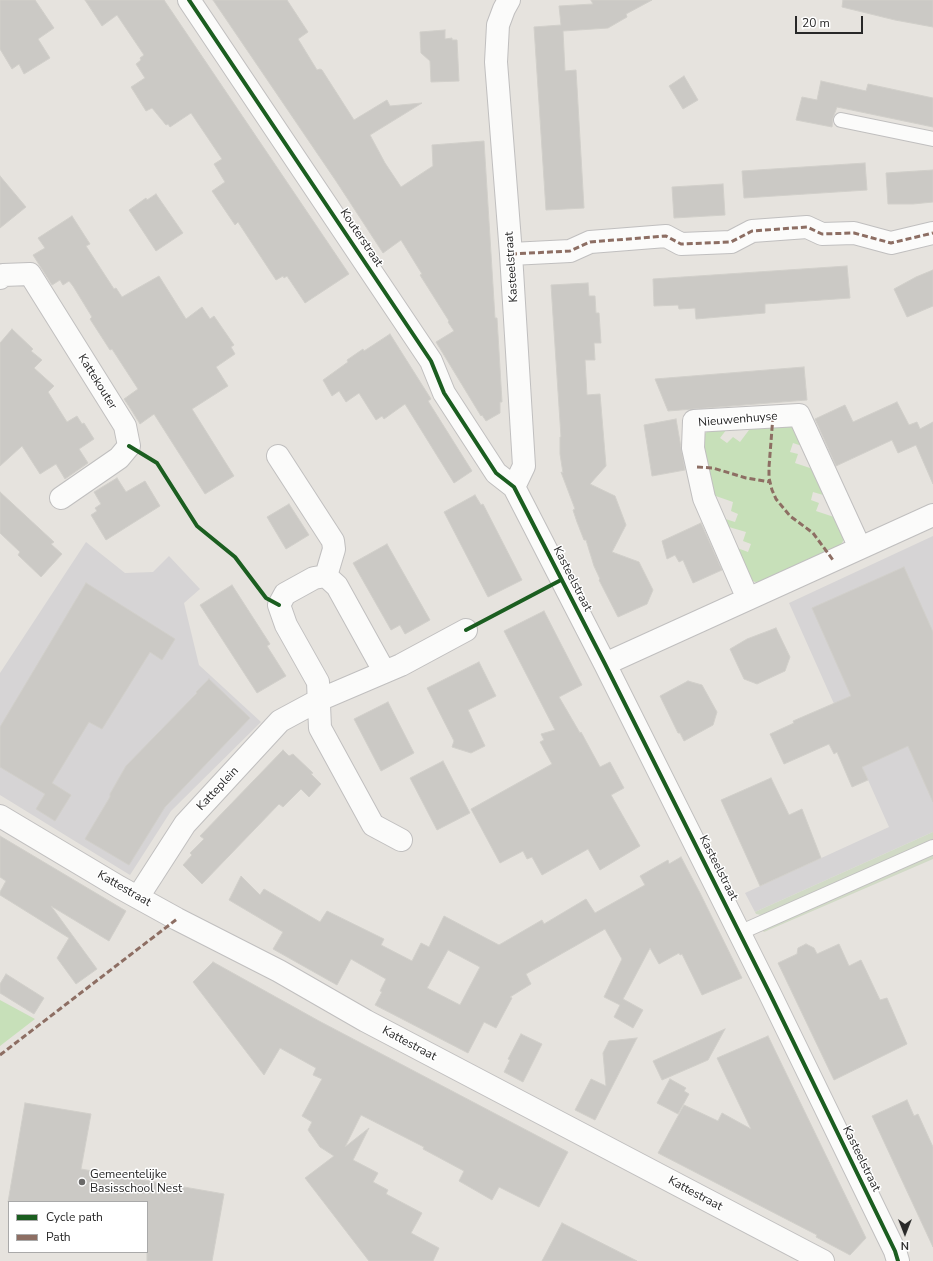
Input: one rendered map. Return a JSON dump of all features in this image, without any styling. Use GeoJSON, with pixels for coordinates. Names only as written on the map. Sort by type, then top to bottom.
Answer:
{"type":"FeatureCollection","features":[{"type":"Feature","properties":{"kind":"street","name":"Kouterstraat"},"geometry":{"type":"LineString","coordinates":[[189,0],[431,361],[444,392],[496,473],[514,487]]}},
{"type":"Feature","properties":{"kind":"street","name":"Kasteelstraat"},"geometry":{"type":"LineString","coordinates":[[510,0],[504,9],[498,25],[496,62],[511,254],[524,466],[514,487],[605,664],[739,933],[868,1195],[895,1251],[898,1261]]}},
{"type":"Feature","properties":{"kind":"street"},"geometry":{"type":"LineString","coordinates":[[511,254],[570,251],[590,242],[666,236],[681,244],[731,242],[752,230],[807,227],[822,234],[854,233],[891,243],[933,233]]}},
{"type":"Feature","properties":{"kind":"street","name":"Kattekouter"},"geometry":{"type":"LineString","coordinates":[[0,278],[3,274],[30,274],[125,426],[129,446],[119,458],[62,498]]}},
{"type":"Feature","properties":{"kind":"street","name":"Nieuwenhuyse"},"geometry":{"type":"LineString","coordinates":[[748,599],[704,498],[693,448],[694,421],[799,415],[860,548]]}},
{"type":"Feature","properties":{"kind":"street"},"geometry":{"type":"LineString","coordinates":[[278,456],[333,541],[334,549],[326,576]]}},
{"type":"Feature","properties":{"kind":"street"},"geometry":{"type":"LineString","coordinates":[[605,664],[933,515]]}},
{"type":"Feature","properties":{"kind":"street"},"geometry":{"type":"LineString","coordinates":[[326,576],[337,586],[384,671]]}},
{"type":"Feature","properties":{"kind":"street"},"geometry":{"type":"LineString","coordinates":[[326,576],[314,578],[285,594],[279,605],[286,625],[318,682],[320,728],[373,825],[401,840]]}},
{"type":"Feature","properties":{"kind":"street","name":"Katteplein"},"geometry":{"type":"LineString","coordinates":[[138,897],[185,824],[280,721],[319,700],[400,664],[466,630]]}},
{"type":"Feature","properties":{"kind":"street","name":"Kattestraat"},"geometry":{"type":"LineString","coordinates":[[0,816],[138,897],[279,971],[373,1025],[823,1261]]}},
{"type":"Feature","properties":{"kind":"lane"},"geometry":{"type":"LineString","coordinates":[[841,120],[933,139]]}},
{"type":"Feature","properties":{"kind":"lane"},"geometry":{"type":"LineString","coordinates":[[739,933],[933,847]]}},
{"type":"Feature","properties":{"kind":"shaded area"},"geometry":{"type":"Polygon","coordinates":[[[933,536],[933,832],[755,912],[745,893],[889,827],[789,603],[933,536]]]}},
{"type":"Feature","properties":{"kind":"shaded area"},"geometry":{"type":"Polygon","coordinates":[[[86,542],[125,573],[153,572],[169,556],[200,589],[184,603],[199,665],[261,722],[171,811],[130,875],[0,795],[0,673],[86,542]]]}},
{"type":"Feature","properties":{"kind":"green space"},"geometry":{"type":"Polygon","coordinates":[[[778,421],[800,431],[808,448],[793,443],[790,452],[798,454],[795,463],[816,470],[830,497],[813,492],[811,500],[819,503],[816,511],[840,519],[845,537],[837,548],[764,581],[755,582],[750,580],[732,546],[748,552],[751,544],[743,541],[746,532],[722,525],[719,517],[735,522],[738,514],[731,511],[733,502],[710,494],[702,462],[704,435],[712,426],[730,425],[720,438],[727,443],[733,437],[740,442],[755,422],[778,421]]]}},
{"type":"Feature","properties":{"kind":"green space"},"geometry":{"type":"Polygon","coordinates":[[[933,832],[933,859],[764,932],[762,930],[765,924],[761,915],[756,914],[755,912],[933,832]]]}},
{"type":"Feature","properties":{"kind":"green space"},"geometry":{"type":"Polygon","coordinates":[[[0,1000],[35,1019],[0,1046],[0,1000]]]}},
{"type":"Feature","properties":{"kind":"building"},"geometry":{"type":"Polygon","coordinates":[[[0,0],[35,0],[54,28],[38,39],[50,58],[24,74],[19,64],[12,69],[0,49],[0,0]]]}},
{"type":"Feature","properties":{"kind":"building"},"geometry":{"type":"Polygon","coordinates":[[[85,0],[164,0],[349,274],[305,303],[287,276],[284,278],[283,276],[276,280],[238,222],[235,225],[212,191],[225,182],[214,164],[222,159],[191,113],[170,127],[168,124],[166,125],[152,108],[146,111],[131,87],[145,78],[136,64],[144,55],[117,15],[102,26],[85,0]]]}},
{"type":"Feature","properties":{"kind":"building"},"geometry":{"type":"Polygon","coordinates":[[[213,0],[287,0],[308,32],[298,39],[317,70],[322,70],[354,120],[387,100],[390,106],[422,103],[370,135],[385,163],[401,187],[433,166],[432,145],[484,141],[495,318],[497,318],[502,402],[500,402],[500,413],[486,421],[482,415],[481,416],[436,342],[454,331],[401,240],[383,253],[213,0]]]}},
{"type":"Feature","properties":{"kind":"building"},"geometry":{"type":"Polygon","coordinates":[[[591,0],[652,0],[626,14],[627,17],[608,28],[563,31],[565,71],[576,70],[584,208],[546,210],[534,27],[561,25],[559,6],[593,4],[591,0]]]}},
{"type":"Feature","properties":{"kind":"building"},"geometry":{"type":"Polygon","coordinates":[[[843,0],[933,0],[933,27],[895,20],[842,7],[843,0]]]}},
{"type":"Feature","properties":{"kind":"building"},"geometry":{"type":"Polygon","coordinates":[[[445,30],[445,39],[452,38],[452,40],[457,40],[459,81],[431,82],[430,61],[421,53],[420,32],[445,30]]]}},
{"type":"Feature","properties":{"kind":"building"},"geometry":{"type":"Polygon","coordinates":[[[684,76],[698,100],[683,109],[669,86],[684,76]]]}},
{"type":"Feature","properties":{"kind":"building"},"geometry":{"type":"Polygon","coordinates":[[[821,81],[866,91],[868,84],[933,98],[933,127],[837,107],[833,118],[832,127],[796,120],[802,97],[817,100],[821,81]]]}},
{"type":"Feature","properties":{"kind":"building"},"geometry":{"type":"Polygon","coordinates":[[[865,163],[867,190],[744,198],[742,171],[865,163]]]}},
{"type":"Feature","properties":{"kind":"building"},"geometry":{"type":"Polygon","coordinates":[[[933,170],[933,202],[888,204],[886,173],[933,170]]]}},
{"type":"Feature","properties":{"kind":"building"},"geometry":{"type":"Polygon","coordinates":[[[0,176],[26,207],[0,228],[0,176]]]}},
{"type":"Feature","properties":{"kind":"building"},"geometry":{"type":"Polygon","coordinates":[[[723,184],[725,215],[674,218],[672,187],[723,184]]]}},
{"type":"Feature","properties":{"kind":"building"},"geometry":{"type":"Polygon","coordinates":[[[156,194],[183,233],[156,251],[129,210],[146,198],[147,200],[156,194]]]}},
{"type":"Feature","properties":{"kind":"building"},"geometry":{"type":"Polygon","coordinates":[[[72,216],[90,244],[86,246],[114,289],[116,288],[122,297],[159,276],[186,319],[202,307],[210,319],[214,316],[234,345],[231,347],[235,354],[216,367],[228,386],[192,409],[234,476],[205,494],[154,414],[140,424],[124,399],[138,389],[90,319],[92,317],[73,286],[69,281],[63,285],[60,280],[52,285],[33,255],[45,248],[38,238],[72,216]]]}},
{"type":"Feature","properties":{"kind":"building"},"geometry":{"type":"Polygon","coordinates":[[[847,266],[850,298],[765,304],[765,313],[696,319],[695,308],[679,309],[678,305],[654,306],[653,279],[847,266]]]}},
{"type":"Feature","properties":{"kind":"building"},"geometry":{"type":"Polygon","coordinates":[[[933,270],[933,306],[907,317],[894,289],[933,270]]]}},
{"type":"Feature","properties":{"kind":"building"},"geometry":{"type":"Polygon","coordinates":[[[588,283],[589,296],[595,296],[596,313],[599,313],[601,343],[594,343],[595,360],[585,360],[587,395],[600,394],[606,466],[590,484],[615,496],[626,525],[612,552],[639,562],[653,590],[647,604],[618,617],[599,580],[600,579],[594,566],[586,540],[584,540],[577,522],[573,510],[575,509],[561,472],[563,473],[560,454],[561,437],[551,285],[588,283]]]}},
{"type":"Feature","properties":{"kind":"building"},"geometry":{"type":"Polygon","coordinates":[[[12,329],[33,349],[31,351],[42,360],[34,368],[54,386],[48,392],[67,422],[77,416],[82,424],[84,423],[94,439],[79,449],[88,463],[65,479],[56,464],[40,474],[22,446],[0,466],[0,343],[12,329]]]}},
{"type":"Feature","properties":{"kind":"building"},"geometry":{"type":"Polygon","coordinates":[[[390,334],[431,399],[428,401],[472,471],[454,483],[405,404],[384,419],[382,416],[376,420],[359,393],[346,402],[339,391],[332,396],[323,380],[363,349],[364,351],[390,334]]]}},
{"type":"Feature","properties":{"kind":"building"},"geometry":{"type":"Polygon","coordinates":[[[804,367],[807,400],[668,411],[655,379],[804,367]]]}},
{"type":"Feature","properties":{"kind":"building"},"geometry":{"type":"Polygon","coordinates":[[[897,402],[909,425],[917,422],[920,429],[933,422],[933,484],[916,445],[898,453],[892,440],[836,466],[815,419],[845,405],[853,422],[897,402]]]}},
{"type":"Feature","properties":{"kind":"building"},"geometry":{"type":"Polygon","coordinates":[[[676,419],[685,470],[652,476],[644,425],[676,419]]]}},
{"type":"Feature","properties":{"kind":"building"},"geometry":{"type":"Polygon","coordinates":[[[117,478],[126,492],[145,481],[160,506],[106,540],[91,515],[97,511],[95,508],[101,504],[94,492],[117,478]]]}},
{"type":"Feature","properties":{"kind":"building"},"geometry":{"type":"Polygon","coordinates":[[[0,492],[54,542],[51,544],[62,554],[41,577],[18,555],[20,552],[0,533],[0,492]]]}},
{"type":"Feature","properties":{"kind":"building"},"geometry":{"type":"Polygon","coordinates":[[[475,495],[481,505],[483,504],[522,580],[488,597],[444,512],[475,495]]]}},
{"type":"Feature","properties":{"kind":"building"},"geometry":{"type":"Polygon","coordinates":[[[289,504],[309,535],[286,549],[267,517],[289,504]]]}},
{"type":"Feature","properties":{"kind":"building"},"geometry":{"type":"Polygon","coordinates":[[[701,523],[722,570],[693,583],[683,560],[679,562],[675,555],[667,559],[662,541],[701,523]]]}},
{"type":"Feature","properties":{"kind":"building"},"geometry":{"type":"Polygon","coordinates":[[[387,544],[430,620],[405,634],[400,625],[391,630],[353,563],[387,544]]]}},
{"type":"Feature","properties":{"kind":"building"},"geometry":{"type":"Polygon","coordinates":[[[904,567],[933,632],[933,802],[908,746],[862,767],[868,780],[852,787],[837,752],[834,754],[829,744],[784,764],[770,734],[794,723],[793,721],[851,696],[812,608],[904,567]]]}},
{"type":"Feature","properties":{"kind":"building"},"geometry":{"type":"Polygon","coordinates":[[[86,583],[175,639],[162,660],[150,652],[102,729],[89,722],[52,783],[71,795],[55,821],[36,809],[45,794],[0,767],[0,727],[86,583]]]}},
{"type":"Feature","properties":{"kind":"building"},"geometry":{"type":"Polygon","coordinates":[[[232,585],[270,644],[267,646],[286,676],[257,693],[200,605],[232,585]]]}},
{"type":"Feature","properties":{"kind":"building"},"geometry":{"type":"Polygon","coordinates":[[[544,611],[582,685],[559,697],[580,733],[581,732],[600,767],[610,762],[624,788],[611,795],[640,846],[600,870],[588,849],[542,875],[532,857],[527,859],[523,851],[500,863],[471,809],[552,764],[540,742],[544,740],[541,734],[555,730],[504,631],[544,611]]]}},
{"type":"Feature","properties":{"kind":"building"},"geometry":{"type":"Polygon","coordinates":[[[776,628],[790,657],[785,671],[757,684],[744,679],[730,649],[747,639],[776,628]]]}},
{"type":"Feature","properties":{"kind":"building"},"geometry":{"type":"Polygon","coordinates":[[[479,662],[496,696],[468,710],[485,746],[471,753],[452,747],[454,741],[427,688],[479,662]]]}},
{"type":"Feature","properties":{"kind":"building"},"geometry":{"type":"Polygon","coordinates":[[[209,679],[250,718],[165,807],[129,865],[85,839],[110,797],[110,794],[126,766],[209,679]]]}},
{"type":"Feature","properties":{"kind":"building"},"geometry":{"type":"Polygon","coordinates":[[[688,681],[702,685],[717,712],[713,725],[684,741],[680,733],[678,733],[660,696],[688,681]]]}},
{"type":"Feature","properties":{"kind":"building"},"geometry":{"type":"Polygon","coordinates":[[[388,702],[414,753],[381,771],[354,719],[388,702]]]}},
{"type":"Feature","properties":{"kind":"building"},"geometry":{"type":"Polygon","coordinates":[[[283,750],[289,756],[293,754],[313,773],[311,774],[321,784],[309,797],[301,789],[283,807],[279,804],[202,884],[183,865],[192,855],[190,853],[204,839],[200,836],[283,750]]]}},
{"type":"Feature","properties":{"kind":"building"},"geometry":{"type":"Polygon","coordinates":[[[443,761],[470,813],[437,830],[410,778],[443,761]]]}},
{"type":"Feature","properties":{"kind":"building"},"geometry":{"type":"Polygon","coordinates":[[[771,778],[789,815],[802,809],[821,858],[760,886],[721,800],[771,778]]]}},
{"type":"Feature","properties":{"kind":"building"},"geometry":{"type":"Polygon","coordinates":[[[0,836],[126,911],[109,941],[51,906],[97,969],[76,984],[57,958],[69,938],[0,895],[6,881],[0,877],[0,836]]]}},
{"type":"Feature","properties":{"kind":"building"},"geometry":{"type":"Polygon","coordinates":[[[681,857],[742,978],[702,995],[682,954],[680,955],[679,953],[659,964],[650,948],[623,999],[643,1010],[633,1028],[614,1017],[620,1005],[604,997],[622,959],[605,929],[526,974],[531,984],[510,997],[512,998],[496,1028],[484,1022],[468,1053],[375,1005],[382,992],[380,991],[386,979],[351,959],[337,985],[273,949],[283,932],[229,900],[241,876],[260,895],[264,889],[320,922],[327,911],[384,939],[381,945],[412,961],[421,943],[429,947],[444,916],[499,945],[542,920],[544,924],[586,899],[595,913],[645,885],[640,876],[668,860],[669,864],[681,857]],[[448,950],[427,988],[460,1005],[480,967],[448,950]]]}},
{"type":"Feature","properties":{"kind":"building"},"geometry":{"type":"Polygon","coordinates":[[[806,944],[814,948],[817,954],[839,944],[849,966],[861,960],[880,1000],[887,998],[907,1044],[834,1080],[778,963],[797,954],[798,948],[806,944]]]}},
{"type":"Feature","properties":{"kind":"building"},"geometry":{"type":"Polygon","coordinates":[[[213,962],[319,1021],[568,1152],[539,1207],[499,1187],[492,1200],[459,1181],[464,1171],[423,1149],[424,1147],[361,1115],[345,1147],[369,1128],[353,1160],[378,1173],[373,1182],[388,1190],[386,1194],[422,1213],[411,1233],[439,1248],[433,1261],[369,1261],[305,1178],[334,1156],[320,1147],[308,1130],[312,1122],[302,1116],[322,1079],[313,1075],[316,1068],[280,1048],[264,1075],[193,982],[213,962]]]}},
{"type":"Feature","properties":{"kind":"building"},"geometry":{"type":"Polygon","coordinates":[[[6,974],[44,998],[34,1014],[0,993],[0,984],[6,974]]]}},
{"type":"Feature","properties":{"kind":"building"},"geometry":{"type":"Polygon","coordinates":[[[725,1029],[708,1060],[662,1080],[653,1061],[725,1029]]]}},
{"type":"Feature","properties":{"kind":"building"},"geometry":{"type":"Polygon","coordinates":[[[521,1034],[542,1044],[523,1082],[504,1072],[510,1060],[508,1059],[521,1034]]]}},
{"type":"Feature","properties":{"kind":"building"},"geometry":{"type":"Polygon","coordinates":[[[768,1036],[866,1238],[850,1255],[816,1237],[817,1235],[658,1153],[684,1105],[718,1121],[722,1113],[751,1129],[717,1058],[768,1036]]]}},
{"type":"Feature","properties":{"kind":"building"},"geometry":{"type":"Polygon","coordinates":[[[637,1038],[595,1120],[575,1110],[591,1079],[606,1086],[603,1053],[609,1041],[637,1038]]]}},
{"type":"Feature","properties":{"kind":"building"},"geometry":{"type":"Polygon","coordinates":[[[670,1079],[686,1088],[684,1091],[689,1094],[678,1114],[657,1103],[670,1079]]]}},
{"type":"Feature","properties":{"kind":"building"},"geometry":{"type":"Polygon","coordinates":[[[907,1100],[914,1116],[918,1114],[933,1147],[933,1247],[872,1116],[907,1100]]]}},
{"type":"Feature","properties":{"kind":"building","name":"Gemeentelijke Basisschool Nest"},"geometry":{"type":"Polygon","coordinates":[[[25,1103],[91,1114],[81,1169],[224,1194],[212,1261],[147,1261],[148,1201],[8,1201],[25,1103]]]}},
{"type":"Feature","properties":{"kind":"building"},"geometry":{"type":"Polygon","coordinates":[[[562,1223],[637,1261],[542,1261],[562,1223]]]}},
{"type":"Feature","properties":{"kind":"marked path"},"geometry":{"type":"LineString","coordinates":[[511,254],[570,251],[590,242],[666,236],[681,244],[731,242],[752,231],[807,227],[822,234],[854,233],[891,243],[933,233]]}},
{"type":"Feature","properties":{"kind":"marked path"},"geometry":{"type":"LineString","coordinates":[[773,416],[769,467],[769,478],[772,490],[776,499],[790,516],[813,533],[833,560]]}},
{"type":"Feature","properties":{"kind":"marked path"},"geometry":{"type":"LineString","coordinates":[[697,467],[713,468],[746,478],[770,482]]}},
{"type":"Feature","properties":{"kind":"marked path"},"geometry":{"type":"LineString","coordinates":[[0,1055],[177,919]]}},
{"type":"Feature","properties":{"kind":"cycle path"},"geometry":{"type":"LineString","coordinates":[[189,0],[431,361],[444,393],[496,473],[514,487],[605,664],[769,992],[895,1251],[898,1261]]}},
{"type":"Feature","properties":{"kind":"cycle path"},"geometry":{"type":"LineString","coordinates":[[129,446],[157,463],[197,526],[235,557],[266,598],[279,605]]}},
{"type":"Feature","properties":{"kind":"cycle path"},"geometry":{"type":"LineString","coordinates":[[466,630],[561,580]]}},
{"type":"Feature","properties":{"kind":"place","name":"Gemeentelijke Basisschool Nest"},"geometry":{"type":"Point","coordinates":[82,1182]}}]}
